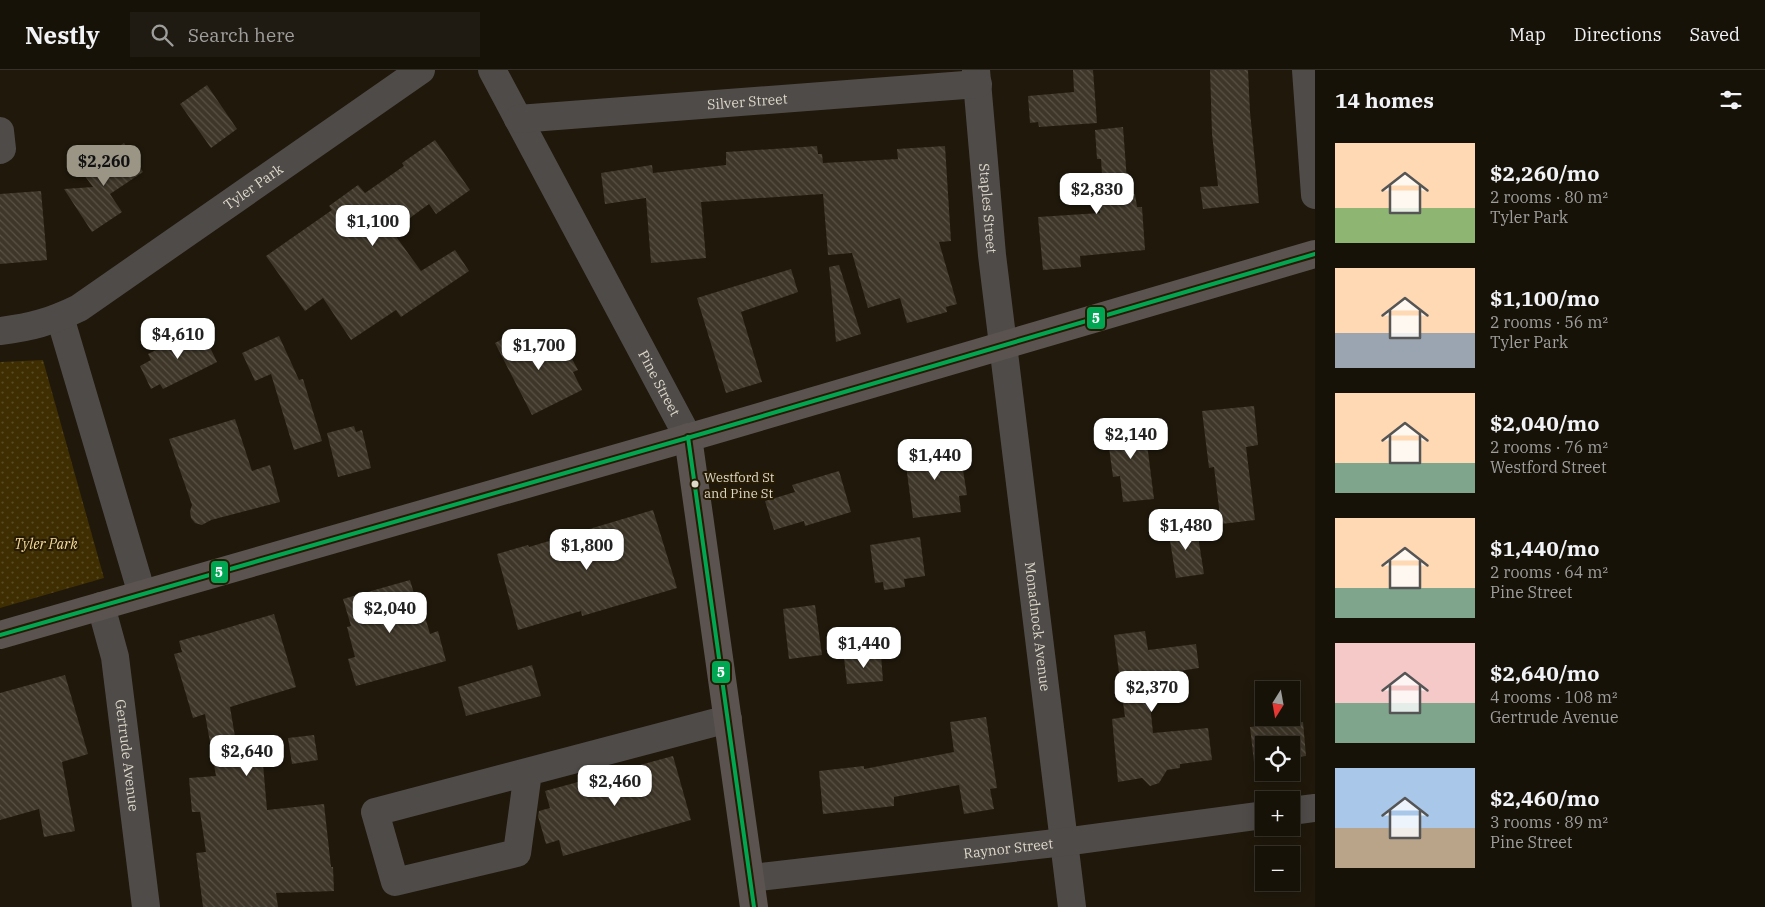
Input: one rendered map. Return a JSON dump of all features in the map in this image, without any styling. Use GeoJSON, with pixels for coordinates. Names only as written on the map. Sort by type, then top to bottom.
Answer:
{"type":"FeatureCollection","features":[{"type":"Feature","properties":{"kind":"main road"},"geometry":{"type":"LineString","coordinates":[[0,634],[688,438],[1315,254]]}},
{"type":"Feature","properties":{"kind":"main road","name":"Pine Street"},"geometry":{"type":"LineString","coordinates":[[688,438],[754,907]]}},
{"type":"Feature","properties":{"kind":"street","name":"Tyler Park"},"geometry":{"type":"LineString","coordinates":[[0,331],[30,327],[60,317],[79,308],[421,70]]}},
{"type":"Feature","properties":{"kind":"street","name":"Pine Street"},"geometry":{"type":"LineString","coordinates":[[492,70],[688,438]]}},
{"type":"Feature","properties":{"kind":"street"},"geometry":{"type":"LineString","coordinates":[[1306,70],[1315,195]]}},
{"type":"Feature","properties":{"kind":"street","name":"Silver Street"},"geometry":{"type":"LineString","coordinates":[[518,119],[977,77]]}},
{"type":"Feature","properties":{"kind":"street","name":"Staples Street"},"geometry":{"type":"LineString","coordinates":[[977,77],[992,255],[1003,346]]}},
{"type":"Feature","properties":{"kind":"street"},"geometry":{"type":"LineString","coordinates":[[0,131],[2,149],[0,150]]}},
{"type":"Feature","properties":{"kind":"street"},"geometry":{"type":"LineString","coordinates":[[60,317],[142,594]]}},
{"type":"Feature","properties":{"kind":"street","name":"Monadnock Avenue"},"geometry":{"type":"LineString","coordinates":[[1003,346],[1072,907]]}},
{"type":"Feature","properties":{"kind":"street","name":"Gertrude Avenue"},"geometry":{"type":"LineString","coordinates":[[101,606],[115,657],[146,907]]}},
{"type":"Feature","properties":{"kind":"street"},"geometry":{"type":"LineString","coordinates":[[528,772],[517,853],[395,882],[375,812],[728,719]]}},
{"type":"Feature","properties":{"kind":"street"},"geometry":{"type":"LineString","coordinates":[[1300,810],[1315,808]]}},
{"type":"Feature","properties":{"kind":"street","name":"Raynor Street"},"geometry":{"type":"LineString","coordinates":[[751,878],[1064,842],[1255,816]]}},
{"type":"Feature","properties":{"kind":"green space","name":"Tyler Park"},"geometry":{"type":"Polygon","coordinates":[[[43,360],[104,578],[0,608],[0,362],[43,360]]]}},
{"type":"Feature","properties":{"kind":"building"},"geometry":{"type":"Polygon","coordinates":[[[1073,70],[1093,70],[1097,123],[1039,127],[1038,122],[1030,123],[1028,96],[1074,92],[1073,70]]]}},
{"type":"Feature","properties":{"kind":"building"},"geometry":{"type":"Polygon","coordinates":[[[1210,70],[1248,70],[1259,203],[1203,209],[1200,187],[1218,186],[1212,134],[1210,70]]]}},
{"type":"Feature","properties":{"kind":"building"},"geometry":{"type":"Polygon","coordinates":[[[207,85],[237,129],[211,148],[180,104],[207,85]]]}},
{"type":"Feature","properties":{"kind":"building"},"geometry":{"type":"Polygon","coordinates":[[[1123,127],[1128,194],[1135,194],[1137,207],[1142,207],[1145,250],[1080,256],[1081,267],[1043,270],[1038,217],[1100,213],[1099,206],[1104,205],[1101,159],[1097,159],[1095,130],[1123,127]]]}},
{"type":"Feature","properties":{"kind":"building"},"geometry":{"type":"Polygon","coordinates":[[[435,140],[470,190],[436,214],[429,204],[392,231],[421,271],[455,250],[469,271],[401,317],[396,310],[351,340],[323,298],[305,311],[266,256],[332,210],[329,206],[358,185],[365,193],[404,166],[402,163],[435,140]]]}},
{"type":"Feature","properties":{"kind":"building"},"geometry":{"type":"Polygon","coordinates":[[[124,143],[143,172],[110,194],[122,212],[92,232],[64,189],[93,187],[81,171],[124,143]]]}},
{"type":"Feature","properties":{"kind":"building"},"geometry":{"type":"Polygon","coordinates":[[[817,146],[818,154],[822,154],[823,163],[898,159],[897,149],[945,146],[951,241],[939,242],[957,304],[946,307],[947,312],[907,323],[900,298],[868,308],[852,253],[828,255],[823,194],[701,202],[706,258],[651,263],[646,198],[605,204],[601,173],[652,165],[653,173],[726,165],[726,152],[817,146]]]}},
{"type":"Feature","properties":{"kind":"building"},"geometry":{"type":"Polygon","coordinates":[[[41,191],[47,260],[0,264],[0,194],[41,191]]]}},
{"type":"Feature","properties":{"kind":"building"},"geometry":{"type":"Polygon","coordinates":[[[839,265],[861,334],[836,342],[829,267],[839,265]]]}},
{"type":"Feature","properties":{"kind":"building"},"geometry":{"type":"Polygon","coordinates":[[[791,269],[798,292],[741,312],[762,382],[726,393],[697,298],[791,269]]]}},
{"type":"Feature","properties":{"kind":"building"},"geometry":{"type":"Polygon","coordinates":[[[201,329],[217,362],[163,389],[160,384],[151,389],[140,366],[151,360],[148,354],[164,346],[162,342],[183,333],[185,337],[201,329]]]}},
{"type":"Feature","properties":{"kind":"building"},"geometry":{"type":"Polygon","coordinates":[[[519,330],[528,350],[553,337],[561,354],[567,350],[578,370],[573,372],[582,390],[532,415],[495,343],[519,330]]]}},
{"type":"Feature","properties":{"kind":"building"},"geometry":{"type":"Polygon","coordinates":[[[279,336],[299,380],[303,379],[322,441],[294,450],[271,374],[255,381],[242,353],[279,336]]]}},
{"type":"Feature","properties":{"kind":"building"},"geometry":{"type":"Polygon","coordinates":[[[1254,406],[1258,445],[1246,447],[1255,520],[1221,524],[1214,467],[1209,468],[1202,411],[1254,406]]]}},
{"type":"Feature","properties":{"kind":"building"},"geometry":{"type":"Polygon","coordinates":[[[235,419],[252,471],[270,465],[280,502],[211,520],[202,525],[195,523],[191,518],[190,511],[192,505],[169,439],[235,419]]]}},
{"type":"Feature","properties":{"kind":"building"},"geometry":{"type":"Polygon","coordinates":[[[1144,420],[1154,499],[1123,502],[1120,476],[1113,477],[1106,425],[1144,420]]]}},
{"type":"Feature","properties":{"kind":"building"},"geometry":{"type":"Polygon","coordinates":[[[354,426],[356,432],[362,430],[371,468],[338,477],[327,433],[354,426]]]}},
{"type":"Feature","properties":{"kind":"building"},"geometry":{"type":"Polygon","coordinates":[[[949,443],[950,453],[955,452],[957,464],[962,464],[967,495],[959,496],[961,512],[913,518],[906,465],[913,464],[911,447],[949,443]]]}},
{"type":"Feature","properties":{"kind":"building"},"geometry":{"type":"Polygon","coordinates":[[[839,471],[851,512],[805,526],[804,521],[774,530],[765,501],[795,492],[792,485],[839,471]]]}},
{"type":"Feature","properties":{"kind":"building"},"geometry":{"type":"Polygon","coordinates":[[[653,510],[677,588],[582,616],[581,611],[518,630],[497,554],[528,545],[529,547],[653,510]]]}},
{"type":"Feature","properties":{"kind":"building"},"geometry":{"type":"Polygon","coordinates":[[[1196,524],[1204,574],[1176,578],[1168,528],[1196,524]]]}},
{"type":"Feature","properties":{"kind":"building"},"geometry":{"type":"Polygon","coordinates":[[[920,537],[925,576],[904,579],[905,587],[884,590],[883,582],[875,583],[870,545],[920,537]]]}},
{"type":"Feature","properties":{"kind":"building"},"geometry":{"type":"Polygon","coordinates":[[[410,580],[418,607],[422,606],[430,634],[438,631],[446,661],[356,686],[348,659],[355,657],[347,627],[351,626],[343,599],[410,580]]]}},
{"type":"Feature","properties":{"kind":"building"},"geometry":{"type":"Polygon","coordinates":[[[815,605],[822,655],[789,659],[783,609],[815,605]]]}},
{"type":"Feature","properties":{"kind":"building"},"geometry":{"type":"Polygon","coordinates":[[[274,614],[296,687],[230,707],[240,766],[263,764],[267,810],[324,804],[331,867],[333,867],[334,891],[276,893],[278,907],[203,907],[196,853],[206,852],[200,812],[192,812],[189,778],[216,776],[205,714],[193,718],[174,654],[182,652],[179,641],[274,614]]]}},
{"type":"Feature","properties":{"kind":"building"},"geometry":{"type":"Polygon","coordinates":[[[1145,631],[1148,650],[1196,644],[1199,668],[1147,676],[1153,733],[1208,728],[1212,760],[1180,764],[1180,768],[1167,770],[1159,783],[1150,786],[1142,778],[1118,782],[1112,719],[1125,717],[1114,635],[1145,631]]]}},
{"type":"Feature","properties":{"kind":"building"},"geometry":{"type":"Polygon","coordinates":[[[881,655],[883,681],[847,684],[844,658],[881,655]]]}},
{"type":"Feature","properties":{"kind":"building"},"geometry":{"type":"Polygon","coordinates":[[[532,665],[541,696],[466,716],[458,687],[532,665]]]}},
{"type":"Feature","properties":{"kind":"building"},"geometry":{"type":"Polygon","coordinates":[[[65,675],[88,754],[62,762],[75,831],[44,837],[39,809],[0,820],[0,693],[65,675]]]}},
{"type":"Feature","properties":{"kind":"building"},"geometry":{"type":"Polygon","coordinates":[[[986,717],[997,788],[990,789],[994,809],[964,814],[959,785],[894,797],[894,806],[823,814],[819,771],[864,766],[864,769],[954,752],[950,722],[986,717]]]}},
{"type":"Feature","properties":{"kind":"building"},"geometry":{"type":"Polygon","coordinates":[[[1300,722],[1303,722],[1306,756],[1300,757],[1300,736],[1255,736],[1254,762],[1250,727],[1300,726],[1300,722]]]}},
{"type":"Feature","properties":{"kind":"building"},"geometry":{"type":"Polygon","coordinates":[[[314,735],[318,760],[292,764],[288,738],[314,735]]]}},
{"type":"Feature","properties":{"kind":"building"},"geometry":{"type":"Polygon","coordinates":[[[673,756],[691,820],[563,856],[559,840],[546,844],[538,816],[539,811],[550,808],[545,791],[673,756]]]}},
{"type":"Feature","properties":{"kind":"transit line","name":"5"},"geometry":{"type":"LineString","coordinates":[[0,635],[708,432],[1315,254]]}},
{"type":"Feature","properties":{"kind":"transit line","name":"5"},"geometry":{"type":"LineString","coordinates":[[688,437],[754,907]]}},
{"type":"Feature","properties":{"kind":"place","name":"Westford St and Pine St"},"geometry":{"type":"Point","coordinates":[695,484]}}]}
